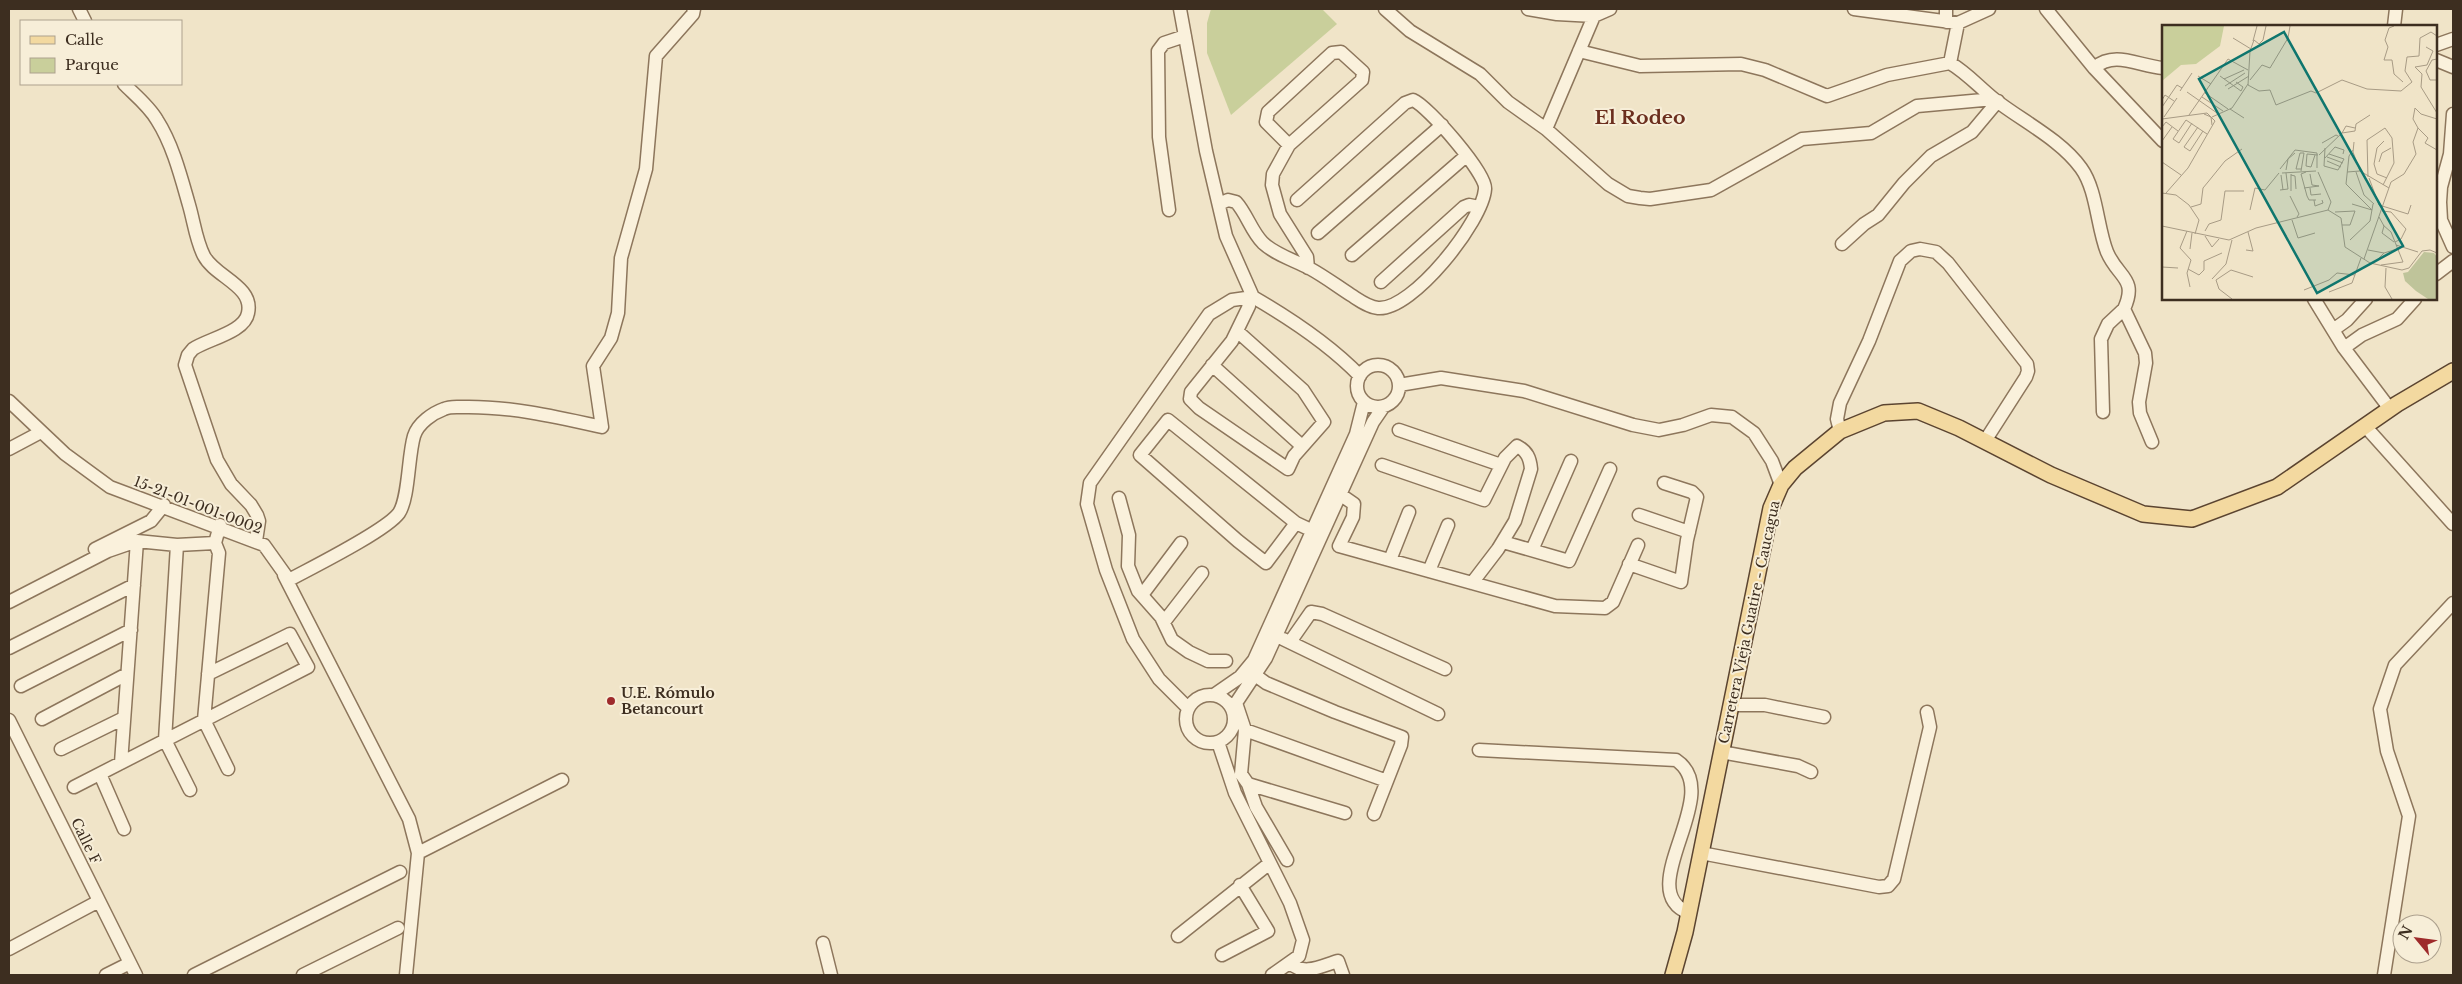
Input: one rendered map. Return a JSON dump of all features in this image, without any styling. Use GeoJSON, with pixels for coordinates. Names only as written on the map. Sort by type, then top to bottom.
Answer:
{"type":"FeatureCollection","features":[{"type":"Feature","properties":{"kind":"main road","name":"Carretera Vieja Guatire - Caucagua"},"geometry":{"type":"LineString","coordinates":[[1673,975],[1689,913],[1771,508],[1780,485],[1795,468],[1840,431],[1884,413],[1918,411],[1985,441],[2051,475],[2143,514],[2192,519],[2277,487],[2364,426],[2453,371]]}},
{"type":"Feature","properties":{"kind":"street","name":"15-21-01-001-0002"},"geometry":{"type":"LineString","coordinates":[[9,400],[64,454],[110,487],[264,545],[289,580],[376,531],[398,514],[404,499],[415,434],[423,422],[446,408],[478,407],[555,416],[602,427],[592,366],[611,338],[618,313],[621,258],[646,169],[656,56],[693,14],[694,9]]}},
{"type":"Feature","properties":{"kind":"street"},"geometry":{"type":"LineString","coordinates":[[1180,9],[1206,151],[1226,236],[1249,297],[1249,306],[1237,331],[1191,392],[1190,399],[1198,408],[1288,469],[1302,446],[1324,422],[1303,390],[1237,331]]}},
{"type":"Feature","properties":{"kind":"street"},"geometry":{"type":"LineString","coordinates":[[1385,9],[1410,31],[1475,70],[1508,102],[1546,129],[1608,184],[1628,196],[1650,199],[1711,190],[1802,139],[1871,133],[1924,104],[1996,100]]}},
{"type":"Feature","properties":{"kind":"street"},"geometry":{"type":"LineString","coordinates":[[1528,9],[1557,14],[1594,16],[1610,9]]}},
{"type":"Feature","properties":{"kind":"street"},"geometry":{"type":"LineString","coordinates":[[1854,9],[1952,22],[1989,9]]}},
{"type":"Feature","properties":{"kind":"street"},"geometry":{"type":"LineString","coordinates":[[1946,9],[1952,22],[1950,63]]}},
{"type":"Feature","properties":{"kind":"street"},"geometry":{"type":"LineString","coordinates":[[2064,9],[2050,13],[2094,68],[2162,140]]}},
{"type":"Feature","properties":{"kind":"street"},"geometry":{"type":"LineString","coordinates":[[2394,25],[2396,9]]}},
{"type":"Feature","properties":{"kind":"street"},"geometry":{"type":"LineString","coordinates":[[1546,129],[1594,16]]}},
{"type":"Feature","properties":{"kind":"street"},"geometry":{"type":"LineString","coordinates":[[1169,210],[1159,137],[1158,51],[1164,43],[1185,36]]}},
{"type":"Feature","properties":{"kind":"street"},"geometry":{"type":"LineString","coordinates":[[2437,45],[2453,39]]}},
{"type":"Feature","properties":{"kind":"street"},"geometry":{"type":"LineString","coordinates":[[1579,51],[1640,66],[1740,64],[1765,70],[1827,96],[1887,74],[1950,63],[1969,76],[1996,100],[2062,148],[2082,169],[2093,197],[2106,249],[2129,285],[2129,297],[2124,310],[2108,324],[2101,338],[2103,412]]}},
{"type":"Feature","properties":{"kind":"street"},"geometry":{"type":"LineString","coordinates":[[1289,145],[1266,122],[1268,112],[1332,53],[1341,52],[1363,72],[1362,80],[1289,145],[1276,167],[1272,185],[1280,214],[1307,257],[1308,268]]}},
{"type":"Feature","properties":{"kind":"street"},"geometry":{"type":"LineString","coordinates":[[2094,68],[2102,61],[2116,59],[2162,68]]}},
{"type":"Feature","properties":{"kind":"street"},"geometry":{"type":"LineString","coordinates":[[2437,60],[2453,67]]}},
{"type":"Feature","properties":{"kind":"street"},"geometry":{"type":"LineString","coordinates":[[125,85],[157,119],[167,140],[183,182],[204,256],[217,272],[240,288],[247,301],[248,315],[244,323],[193,349],[185,365],[217,460],[231,484],[251,505],[257,515],[259,521],[256,541]]}},
{"type":"Feature","properties":{"kind":"street"},"geometry":{"type":"LineString","coordinates":[[1219,204],[1228,200],[1236,202],[1263,242],[1286,258],[1308,268],[1369,305],[1378,308],[1390,306],[1411,294],[1439,268],[1467,228],[1479,206],[1485,185],[1481,176],[1442,126],[1421,104],[1413,100],[1408,101],[1296,200]]}},
{"type":"Feature","properties":{"kind":"street"},"geometry":{"type":"LineString","coordinates":[[1842,244],[1864,224],[1878,215],[1904,183],[1931,156],[1972,132],[1996,100]]}},
{"type":"Feature","properties":{"kind":"street"},"geometry":{"type":"LineString","coordinates":[[2453,114],[2450,154],[2438,202],[2441,220],[2453,247]]}},
{"type":"Feature","properties":{"kind":"street"},"geometry":{"type":"LineString","coordinates":[[1318,233],[1442,126]]}},
{"type":"Feature","properties":{"kind":"street"},"geometry":{"type":"LineString","coordinates":[[1352,255],[1466,156]]}},
{"type":"Feature","properties":{"kind":"street"},"geometry":{"type":"LineString","coordinates":[[1380,282],[1464,208],[1469,205],[1479,206]]}},
{"type":"Feature","properties":{"kind":"street"},"geometry":{"type":"LineString","coordinates":[[1840,431],[1837,419],[1840,403],[1872,335],[1896,268],[1911,251],[1926,249],[1939,255],[1948,263],[2028,367],[2026,376],[1985,441]]}},
{"type":"Feature","properties":{"kind":"street"},"geometry":{"type":"LineString","coordinates":[[2437,273],[2453,261]]}},
{"type":"Feature","properties":{"kind":"street"},"geometry":{"type":"LineString","coordinates":[[1188,708],[1159,679],[1133,639],[1106,570],[1087,504],[1090,483],[1209,314],[1232,300],[1249,297],[1278,312],[1340,356],[1360,376]]}},
{"type":"Feature","properties":{"kind":"street"},"geometry":{"type":"LineString","coordinates":[[2315,300],[2344,348],[2390,409]]}},
{"type":"Feature","properties":{"kind":"street"},"geometry":{"type":"LineString","coordinates":[[2333,330],[2347,320],[2365,300]]}},
{"type":"Feature","properties":{"kind":"street"},"geometry":{"type":"LineString","coordinates":[[2344,348],[2362,335],[2397,319],[2414,300]]}},
{"type":"Feature","properties":{"kind":"street"},"geometry":{"type":"LineString","coordinates":[[2124,310],[2144,353],[2146,363],[2139,402],[2140,413],[2152,442]]}},
{"type":"Feature","properties":{"kind":"street"},"geometry":{"type":"LineString","coordinates":[[1212,365],[1302,446]]}},
{"type":"Feature","properties":{"kind":"street"},"geometry":{"type":"LineString","coordinates":[[1364,402],[1356,434],[1254,660],[1240,677],[1214,695],[1199,697],[1188,708],[1186,716],[1189,732],[1202,742],[1218,742],[1230,732],[1233,724],[1234,706],[1255,675],[1277,636],[1373,422],[1384,406],[1395,398],[1399,385],[1395,373],[1383,366],[1370,367],[1360,376],[1357,390],[1364,402],[1377,407],[1384,406]]}},
{"type":"Feature","properties":{"kind":"street"},"geometry":{"type":"LineString","coordinates":[[1399,385],[1441,378],[1524,391],[1634,425],[1658,430],[1683,425],[1711,415],[1732,418],[1754,433],[1772,461],[1780,485]]}},
{"type":"Feature","properties":{"kind":"street"},"geometry":{"type":"LineString","coordinates":[[9,400],[77,467],[90,476],[112,487],[241,533],[256,541],[281,568],[409,819],[418,852],[406,975]]}},
{"type":"Feature","properties":{"kind":"street"},"geometry":{"type":"LineString","coordinates":[[1296,522],[1266,563],[1238,541],[1140,455],[1168,420],[1296,522],[1313,531]]}},
{"type":"Feature","properties":{"kind":"street"},"geometry":{"type":"LineString","coordinates":[[2364,426],[2453,524]]}},
{"type":"Feature","properties":{"kind":"street"},"geometry":{"type":"LineString","coordinates":[[1399,430],[1501,465]]}},
{"type":"Feature","properties":{"kind":"street"},"geometry":{"type":"LineString","coordinates":[[9,449],[41,432]]}},
{"type":"Feature","properties":{"kind":"street"},"geometry":{"type":"LineString","coordinates":[[1382,465],[1484,500],[1505,458],[1517,446],[1524,449],[1530,460],[1531,469],[1515,521],[1503,542],[1472,583]]}},
{"type":"Feature","properties":{"kind":"street"},"geometry":{"type":"LineString","coordinates":[[1532,550],[1571,461]]}},
{"type":"Feature","properties":{"kind":"street"},"geometry":{"type":"LineString","coordinates":[[1503,542],[1569,561],[1610,469]]}},
{"type":"Feature","properties":{"kind":"street"},"geometry":{"type":"LineString","coordinates":[[1629,564],[1681,582],[1697,497],[1692,492],[1664,483]]}},
{"type":"Feature","properties":{"kind":"street"},"geometry":{"type":"LineString","coordinates":[[1341,495],[1354,504],[1353,517],[1339,546],[1556,606],[1605,608],[1613,602],[1638,545]]}},
{"type":"Feature","properties":{"kind":"street"},"geometry":{"type":"LineString","coordinates":[[1119,498],[1129,535],[1128,566],[1140,593],[1164,622],[1172,640],[1189,652],[1208,661],[1226,661]]}},
{"type":"Feature","properties":{"kind":"street"},"geometry":{"type":"LineString","coordinates":[[9,592],[152,521],[164,506]]}},
{"type":"Feature","properties":{"kind":"street"},"geometry":{"type":"LineString","coordinates":[[1390,560],[1409,512]]}},
{"type":"Feature","properties":{"kind":"street"},"geometry":{"type":"LineString","coordinates":[[1640,515],[1689,532]]}},
{"type":"Feature","properties":{"kind":"street"},"geometry":{"type":"LineString","coordinates":[[1429,571],[1448,525]]}},
{"type":"Feature","properties":{"kind":"street"},"geometry":{"type":"LineString","coordinates":[[220,526],[215,543],[219,553],[204,720],[228,769]]}},
{"type":"Feature","properties":{"kind":"street"},"geometry":{"type":"LineString","coordinates":[[9,602],[108,551],[136,541],[177,546],[215,543]]}},
{"type":"Feature","properties":{"kind":"street"},"geometry":{"type":"LineString","coordinates":[[120,763],[136,541]]}},
{"type":"Feature","properties":{"kind":"street"},"geometry":{"type":"LineString","coordinates":[[1120,606],[1140,593],[1181,543]]}},
{"type":"Feature","properties":{"kind":"street"},"geometry":{"type":"LineString","coordinates":[[177,546],[165,740],[190,790]]}},
{"type":"Feature","properties":{"kind":"street"},"geometry":{"type":"LineString","coordinates":[[1164,622],[1202,573]]}},
{"type":"Feature","properties":{"kind":"street"},"geometry":{"type":"LineString","coordinates":[[9,648],[134,585]]}},
{"type":"Feature","properties":{"kind":"street"},"geometry":{"type":"LineString","coordinates":[[2384,975],[2409,816],[2387,751],[2380,709],[2395,665],[2453,603]]}},
{"type":"Feature","properties":{"kind":"street"},"geometry":{"type":"LineString","coordinates":[[1290,642],[1311,612],[1322,614],[1446,669]]}},
{"type":"Feature","properties":{"kind":"street"},"geometry":{"type":"LineString","coordinates":[[21,686],[131,630]]}},
{"type":"Feature","properties":{"kind":"street"},"geometry":{"type":"LineString","coordinates":[[74,787],[308,667],[290,634],[208,674]]}},
{"type":"Feature","properties":{"kind":"street"},"geometry":{"type":"LineString","coordinates":[[1277,636],[1438,714]]}},
{"type":"Feature","properties":{"kind":"street"},"geometry":{"type":"LineString","coordinates":[[42,718],[127,674]]}},
{"type":"Feature","properties":{"kind":"street"},"geometry":{"type":"LineString","coordinates":[[1255,675],[1266,682],[1327,708],[1402,737],[1374,814]]}},
{"type":"Feature","properties":{"kind":"street"},"geometry":{"type":"LineString","coordinates":[[1214,695],[1234,706],[1245,730],[1241,774],[1248,784],[1256,807],[1287,860]]}},
{"type":"Feature","properties":{"kind":"street"},"geometry":{"type":"LineString","coordinates":[[1730,705],[1765,705],[1824,717]]}},
{"type":"Feature","properties":{"kind":"street"},"geometry":{"type":"LineString","coordinates":[[1701,853],[1879,887],[1888,886],[1894,879],[1930,727],[1927,712]]}},
{"type":"Feature","properties":{"kind":"street"},"geometry":{"type":"LineString","coordinates":[[61,749],[124,718]]}},
{"type":"Feature","properties":{"kind":"street","name":"Calle F"},"geometry":{"type":"LineString","coordinates":[[9,720],[136,975]]}},
{"type":"Feature","properties":{"kind":"street"},"geometry":{"type":"LineString","coordinates":[[1245,730],[1387,781]]}},
{"type":"Feature","properties":{"kind":"street"},"geometry":{"type":"LineString","coordinates":[[1218,742],[1235,793],[1290,903],[1303,940],[1299,956],[1272,975]]}},
{"type":"Feature","properties":{"kind":"street"},"geometry":{"type":"LineString","coordinates":[[1479,750],[1676,760],[1684,766],[1692,784],[1690,800],[1670,875],[1669,891],[1672,902],[1681,910],[1689,913]]}},
{"type":"Feature","properties":{"kind":"street"},"geometry":{"type":"LineString","coordinates":[[1721,752],[1798,766],[1811,772]]}},
{"type":"Feature","properties":{"kind":"street"},"geometry":{"type":"LineString","coordinates":[[100,774],[124,830]]}},
{"type":"Feature","properties":{"kind":"street"},"geometry":{"type":"LineString","coordinates":[[418,852],[562,780]]}},
{"type":"Feature","properties":{"kind":"street"},"geometry":{"type":"LineString","coordinates":[[1248,784],[1345,814]]}},
{"type":"Feature","properties":{"kind":"street"},"geometry":{"type":"LineString","coordinates":[[1178,936],[1270,863]]}},
{"type":"Feature","properties":{"kind":"street"},"geometry":{"type":"LineString","coordinates":[[194,975],[400,872]]}},
{"type":"Feature","properties":{"kind":"street"},"geometry":{"type":"LineString","coordinates":[[1222,955],[1268,930],[1240,885]]}},
{"type":"Feature","properties":{"kind":"street"},"geometry":{"type":"LineString","coordinates":[[9,949],[99,901]]}},
{"type":"Feature","properties":{"kind":"street"},"geometry":{"type":"LineString","coordinates":[[303,975],[398,928]]}},
{"type":"Feature","properties":{"kind":"street"},"geometry":{"type":"LineString","coordinates":[[823,943],[831,975]]}},
{"type":"Feature","properties":{"kind":"street"},"geometry":{"type":"LineString","coordinates":[[1290,963],[1296,969],[1306,971],[1338,961],[1343,975]]}},
{"type":"Feature","properties":{"kind":"street"},"geometry":{"type":"LineString","coordinates":[[106,975],[130,963]]}},
{"type":"Feature","properties":{"kind":"green space"},"geometry":{"type":"Polygon","coordinates":[[[1211,9],[1322,9],[1337,24],[1231,115],[1207,53],[1207,23],[1211,9]]]}},
{"type":"Feature","properties":{"kind":"place","name":"U.E. Rómulo Betancourt"},"geometry":{"type":"Point","coordinates":[611,701]}},
{"type":"Feature","properties":{"kind":"district","name":"El Rodeo"},"geometry":{"type":"Point","coordinates":[1640,117]}}]}
